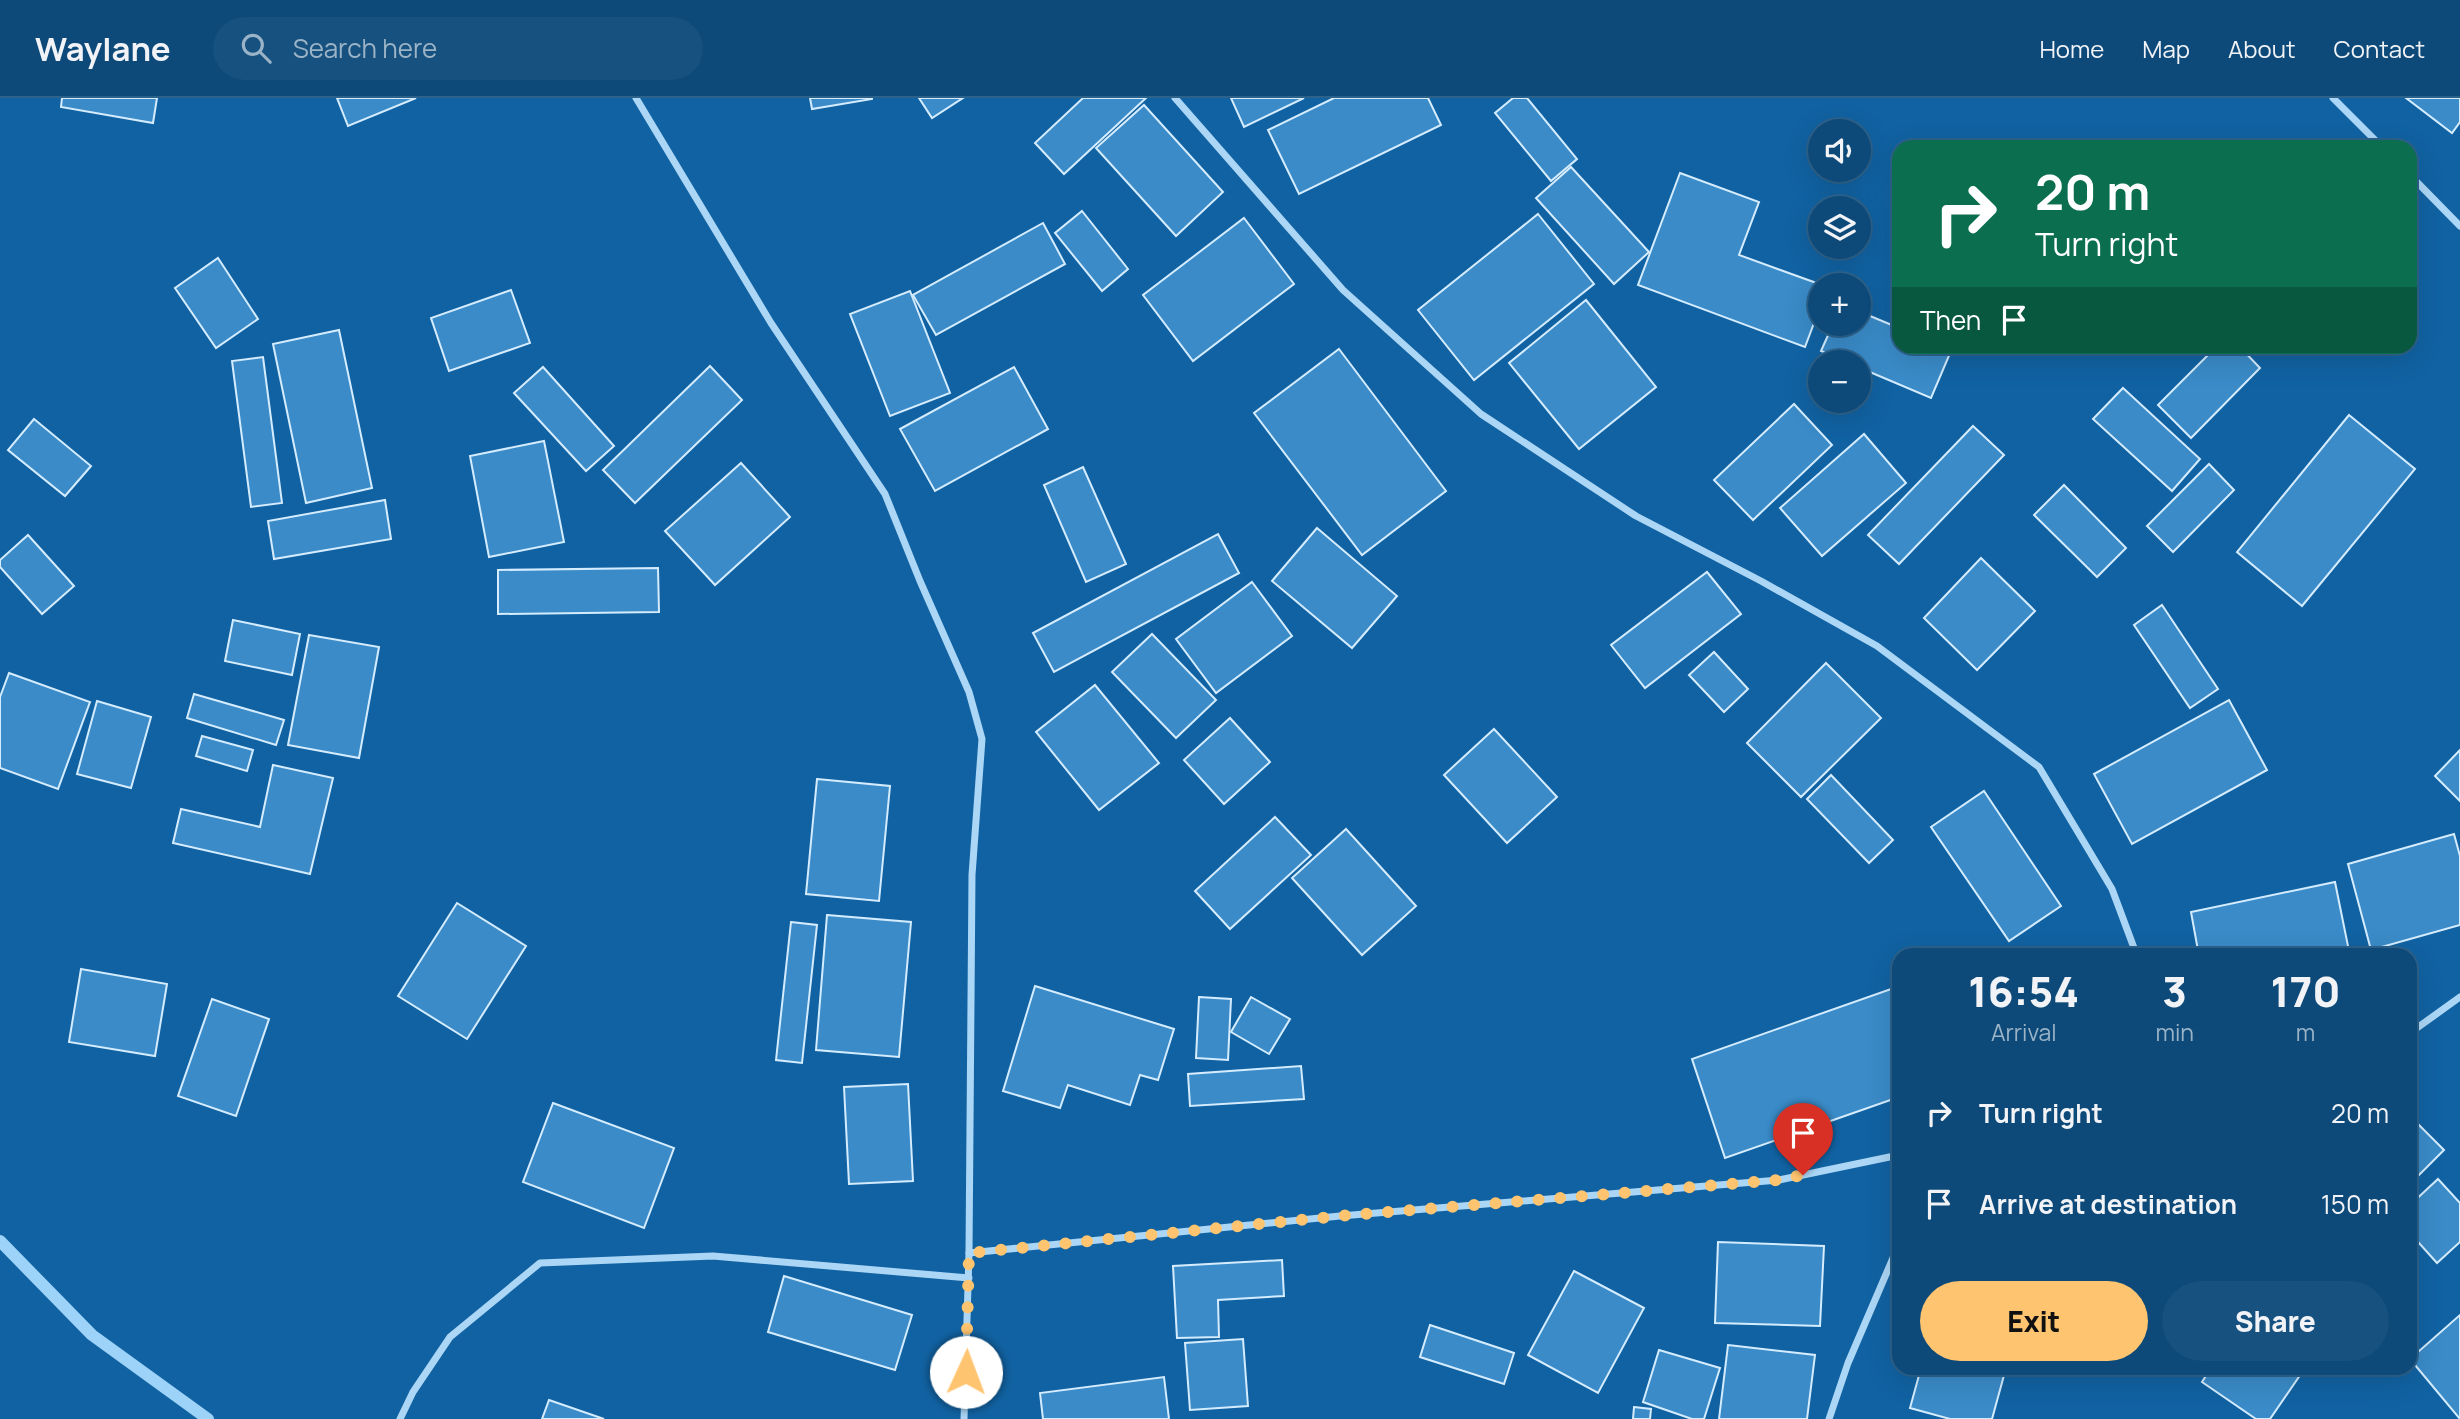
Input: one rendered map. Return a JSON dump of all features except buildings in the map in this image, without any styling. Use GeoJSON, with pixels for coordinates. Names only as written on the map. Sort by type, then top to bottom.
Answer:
{"type":"FeatureCollection","features":[{"type":"Feature","properties":{"kind":"street"},"geometry":{"type":"LineString","coordinates":[[636,98],[771,323],[885,494],[969,692],[982,739],[972,875],[969,1278],[964,1419]]}},
{"type":"Feature","properties":{"kind":"street"},"geometry":{"type":"LineString","coordinates":[[1175,98],[1343,290],[1480,414],[1636,516],[1761,581],[1877,646],[2039,767],[2112,889],[2134,948]]}},
{"type":"Feature","properties":{"kind":"street"},"geometry":{"type":"LineString","coordinates":[[2333,98],[2375,140]]}},
{"type":"Feature","properties":{"kind":"street"},"geometry":{"type":"LineString","coordinates":[[2417,182],[2460,226]]}},
{"type":"Feature","properties":{"kind":"street"},"geometry":{"type":"LineString","coordinates":[[2417,1028],[2460,997]]}},
{"type":"Feature","properties":{"kind":"street"},"geometry":{"type":"LineString","coordinates":[[969,1253],[1340,1216],[1779,1180],[1892,1156]]}},
{"type":"Feature","properties":{"kind":"street"},"geometry":{"type":"LineString","coordinates":[[400,1419],[412,1392],[450,1337],[540,1263],[713,1256],[969,1278]]}},
{"type":"Feature","properties":{"kind":"street"},"geometry":{"type":"LineString","coordinates":[[1829,1419],[1848,1363],[1892,1260]]}},
{"type":"Feature","properties":{"kind":"waterway"},"geometry":{"type":"LineString","coordinates":[[0,1241],[92,1335],[208,1419]]}},
{"type":"Feature","properties":{"kind":"route"},"geometry":{"type":"LineString","coordinates":[[966,1372],[969,1253],[1340,1216],[1779,1180],[1803,1175]]}}]}
